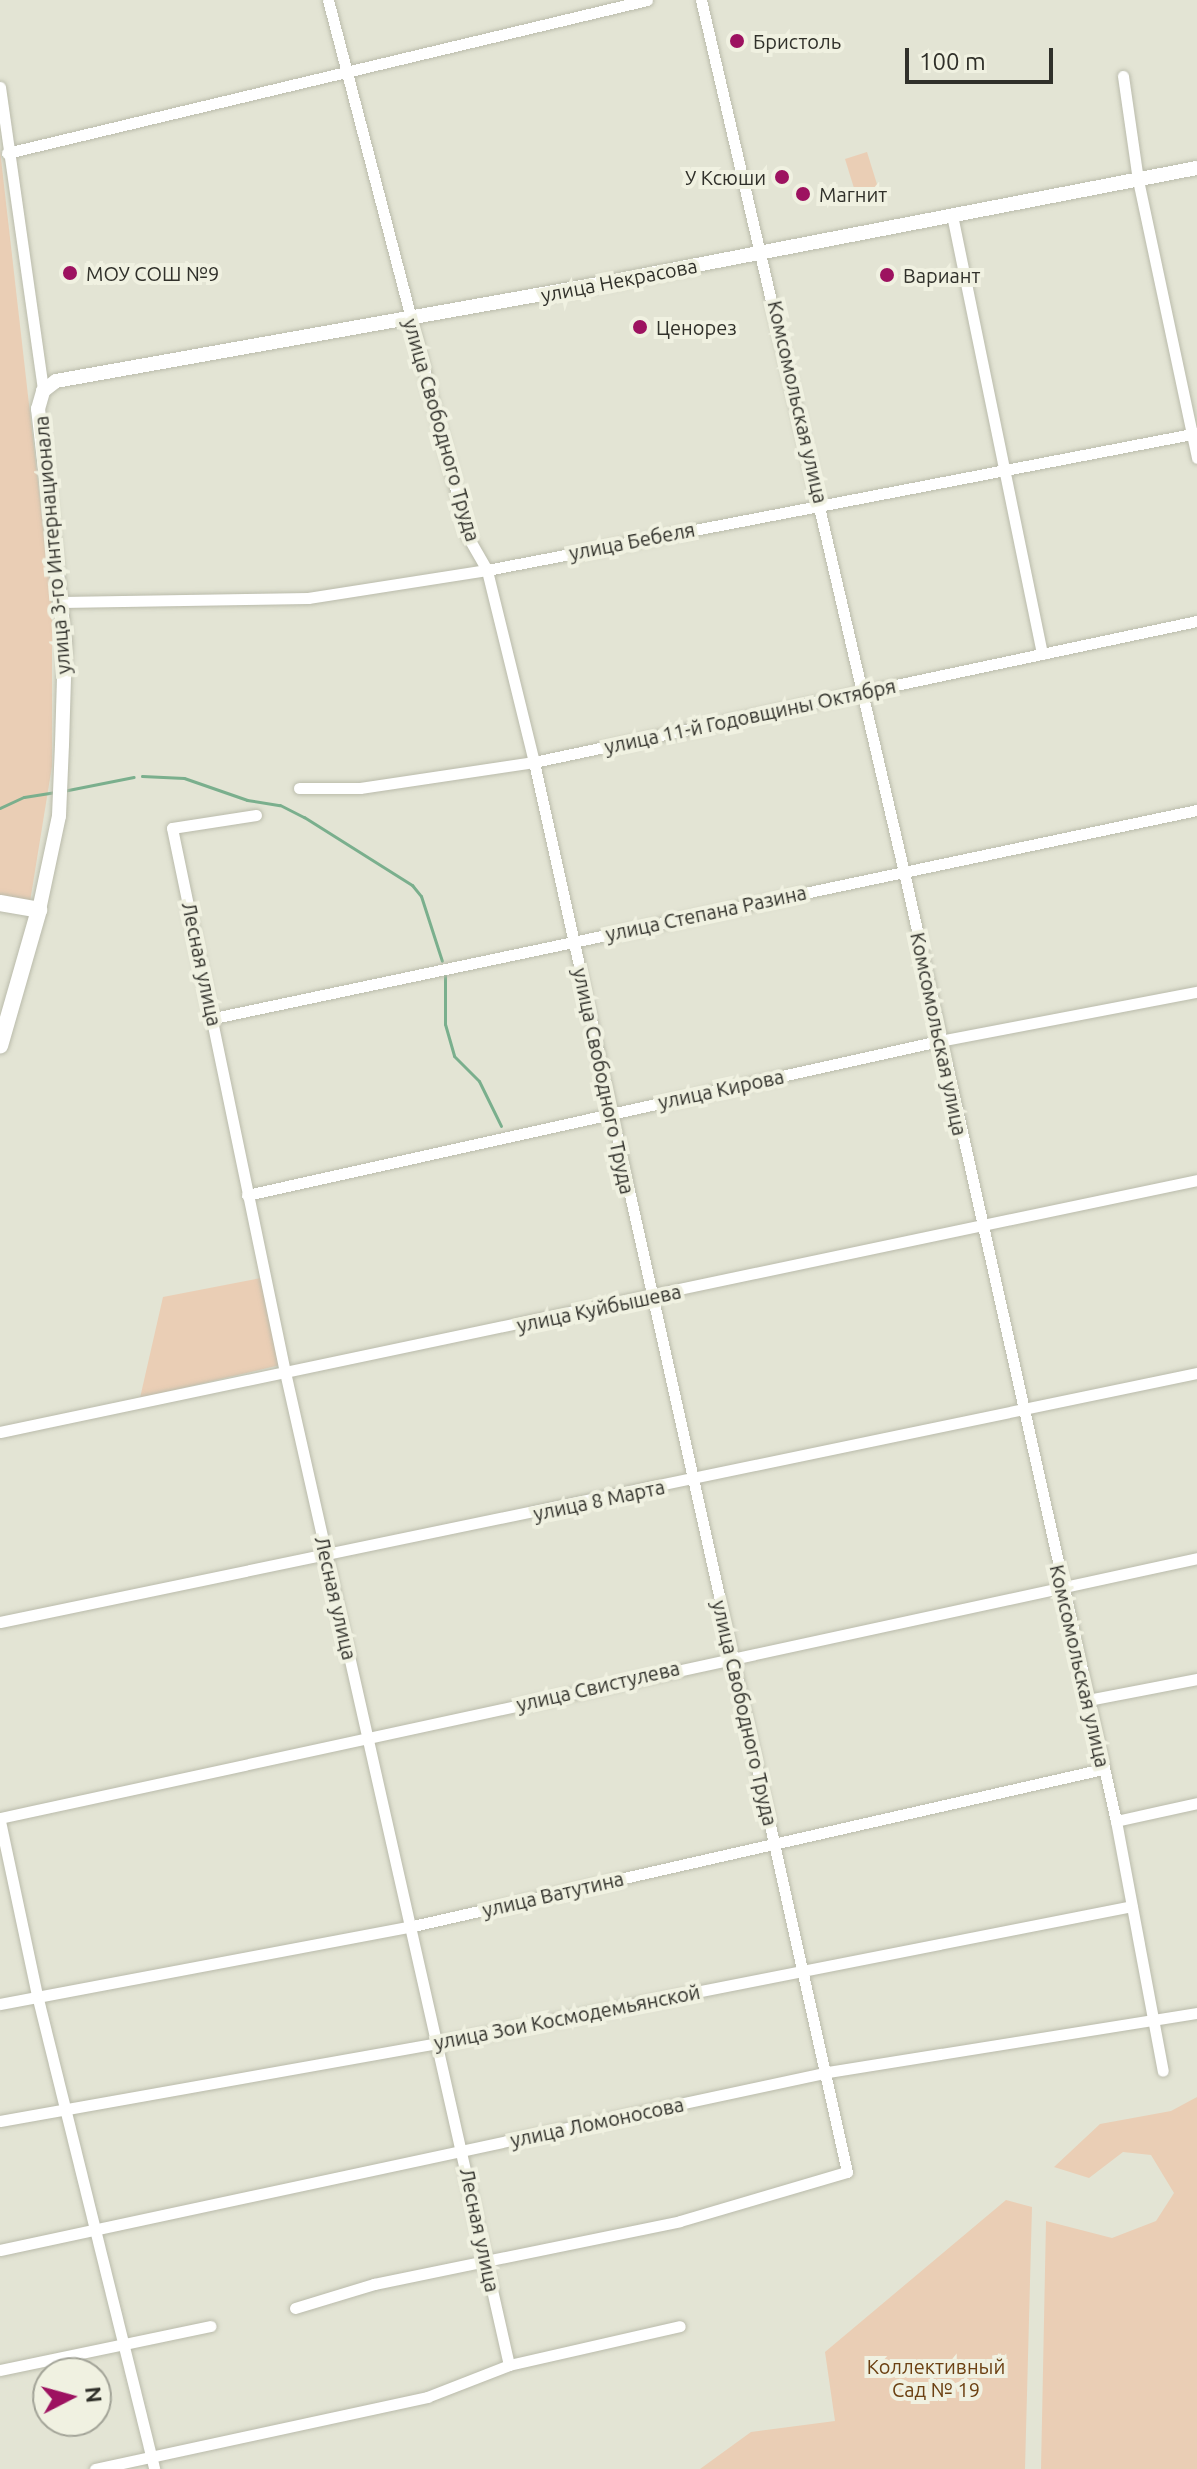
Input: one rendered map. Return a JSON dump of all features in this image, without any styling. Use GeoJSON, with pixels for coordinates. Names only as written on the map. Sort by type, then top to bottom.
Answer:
{"type":"FeatureCollection","features":[{"type":"Feature","properties":{"kind":"main road"},"geometry":{"type":"LineString","coordinates":[[0,903],[39,910]]}},
{"type":"Feature","properties":{"kind":"main road","name":"улица 3-го Интернационала"},"geometry":{"type":"LineString","coordinates":[[0,1046],[39,910]]}},
{"type":"Feature","properties":{"kind":"street","name":"улица Свободного Труда"},"geometry":{"type":"LineString","coordinates":[[328,0],[468,537],[487,570],[534,762],[575,941],[609,1114],[828,2072],[847,2172],[680,2221],[487,2259]]}},
{"type":"Feature","properties":{"kind":"street"},"geometry":{"type":"LineString","coordinates":[[7,153],[647,0]]}},
{"type":"Feature","properties":{"kind":"street","name":"Комсомольская улица"},"geometry":{"type":"LineString","coordinates":[[701,0],[821,503],[1116,1821],[1163,2071]]}},
{"type":"Feature","properties":{"kind":"street"},"geometry":{"type":"LineString","coordinates":[[1123,76],[1138,180],[1197,458]]}},
{"type":"Feature","properties":{"kind":"street","name":"улица 3-го Интернационала"},"geometry":{"type":"LineString","coordinates":[[0,87],[43,391],[38,409],[61,602],[59,816],[39,910]]}},
{"type":"Feature","properties":{"kind":"street","name":"улица Некрасова"},"geometry":{"type":"LineString","coordinates":[[43,391],[76,375],[409,318],[1197,168]]}},
{"type":"Feature","properties":{"kind":"street"},"geometry":{"type":"LineString","coordinates":[[952,215],[1042,654]]}},
{"type":"Feature","properties":{"kind":"street","name":"улица Бебеля"},"geometry":{"type":"LineString","coordinates":[[61,602],[308,598],[487,570],[1194,433]]}},
{"type":"Feature","properties":{"kind":"street","name":"улица 11-й Годовщины Октября"},"geometry":{"type":"LineString","coordinates":[[299,788],[360,788],[534,762],[1197,621]]}},
{"type":"Feature","properties":{"kind":"street","name":"улица Степана Разина"},"geometry":{"type":"LineString","coordinates":[[214,1018],[1197,810]]}},
{"type":"Feature","properties":{"kind":"street","name":"Лесная улица"},"geometry":{"type":"LineString","coordinates":[[256,815],[172,828],[214,1018],[247,1195],[285,1372],[413,1926],[509,2365]]}},
{"type":"Feature","properties":{"kind":"street","name":"улица Кирова"},"geometry":{"type":"LineString","coordinates":[[247,1195],[939,1041],[1197,992]]}},
{"type":"Feature","properties":{"kind":"street","name":"улица Куйбышева"},"geometry":{"type":"LineString","coordinates":[[0,1432],[651,1298],[1197,1180]]}},
{"type":"Feature","properties":{"kind":"street","name":"улица 8 Марта"},"geometry":{"type":"LineString","coordinates":[[0,1622],[1023,1413],[1197,1373]]}},
{"type":"Feature","properties":{"kind":"street","name":"улица Свистулева"},"geometry":{"type":"LineString","coordinates":[[0,1820],[732,1655],[1197,1558]]}},
{"type":"Feature","properties":{"kind":"street"},"geometry":{"type":"LineString","coordinates":[[1088,1700],[1197,1679]]}},
{"type":"Feature","properties":{"kind":"street","name":"улица Ватутина"},"geometry":{"type":"LineString","coordinates":[[0,2004],[413,1926],[1103,1769]]}},
{"type":"Feature","properties":{"kind":"street"},"geometry":{"type":"LineString","coordinates":[[1116,1821],[1197,1803]]}},
{"type":"Feature","properties":{"kind":"street"},"geometry":{"type":"LineString","coordinates":[[0,1820],[37,1995],[120,2341],[153,2463]]}},
{"type":"Feature","properties":{"kind":"street","name":"улица Зои Космодемьянской"},"geometry":{"type":"LineString","coordinates":[[0,2121],[437,2043],[1132,1906]]}},
{"type":"Feature","properties":{"kind":"street","name":"улица Ломоносова"},"geometry":{"type":"LineString","coordinates":[[0,2250],[828,2072],[1197,2013]]}},
{"type":"Feature","properties":{"kind":"street"},"geometry":{"type":"LineString","coordinates":[[295,2308],[374,2284],[487,2259]]}},
{"type":"Feature","properties":{"kind":"street"},"geometry":{"type":"LineString","coordinates":[[0,2370],[120,2341],[210,2326]]}},
{"type":"Feature","properties":{"kind":"street"},"geometry":{"type":"LineString","coordinates":[[95,2469],[153,2463],[427,2397],[509,2365],[680,2326]]}},
{"type":"Feature","properties":{"kind":"green space"},"geometry":{"type":"Polygon","coordinates":[[[0,150],[52,606],[52,766],[28,914],[0,910],[0,150]]]}},
{"type":"Feature","properties":{"kind":"green space"},"geometry":{"type":"Polygon","coordinates":[[[867,152],[880,194],[858,201],[845,159],[867,152]]]}},
{"type":"Feature","properties":{"kind":"green space"},"geometry":{"type":"Polygon","coordinates":[[[261,1278],[280,1365],[140,1398],[163,1297],[261,1278]]]}},
{"type":"Feature","properties":{"kind":"green space"},"geometry":{"type":"Polygon","coordinates":[[[1197,2097],[1197,2469],[1041,2469],[1046,2221],[1112,2238],[1156,2221],[1174,2193],[1151,2155],[1123,2152],[1089,2178],[1054,2167],[1100,2124],[1171,2111],[1197,2097]]]}},
{"type":"Feature","properties":{"kind":"green space","name":"Коллективный Сад № 19"},"geometry":{"type":"Polygon","coordinates":[[[1006,2200],[1032,2207],[1025,2469],[700,2469],[751,2432],[835,2421],[825,2352],[1006,2200]]]}},
{"type":"Feature","properties":{"kind":"waterway"},"geometry":{"type":"LineString","coordinates":[[142,776],[184,778],[247,800],[280,805],[304,817],[412,885],[421,896],[442,961]]}},
{"type":"Feature","properties":{"kind":"waterway"},"geometry":{"type":"LineString","coordinates":[[63,791],[134,777]]}},
{"type":"Feature","properties":{"kind":"waterway"},"geometry":{"type":"LineString","coordinates":[[0,808],[24,797],[56,792]]}},
{"type":"Feature","properties":{"kind":"waterway"},"geometry":{"type":"LineString","coordinates":[[445,974],[445,1024],[454,1056],[479,1081],[501,1126]]}},
{"type":"Feature","properties":{"kind":"place","name":"Бристоль"},"geometry":{"type":"Point","coordinates":[737,41]}},
{"type":"Feature","properties":{"kind":"place","name":"У Ксюши"},"geometry":{"type":"Point","coordinates":[782,177]}},
{"type":"Feature","properties":{"kind":"place","name":"Магнит"},"geometry":{"type":"Point","coordinates":[803,194]}},
{"type":"Feature","properties":{"kind":"place","name":"МОУ СОШ №9"},"geometry":{"type":"Point","coordinates":[70,273]}},
{"type":"Feature","properties":{"kind":"place","name":"Вариант"},"geometry":{"type":"Point","coordinates":[887,275]}},
{"type":"Feature","properties":{"kind":"place","name":"Ценорез"},"geometry":{"type":"Point","coordinates":[640,327]}}]}
